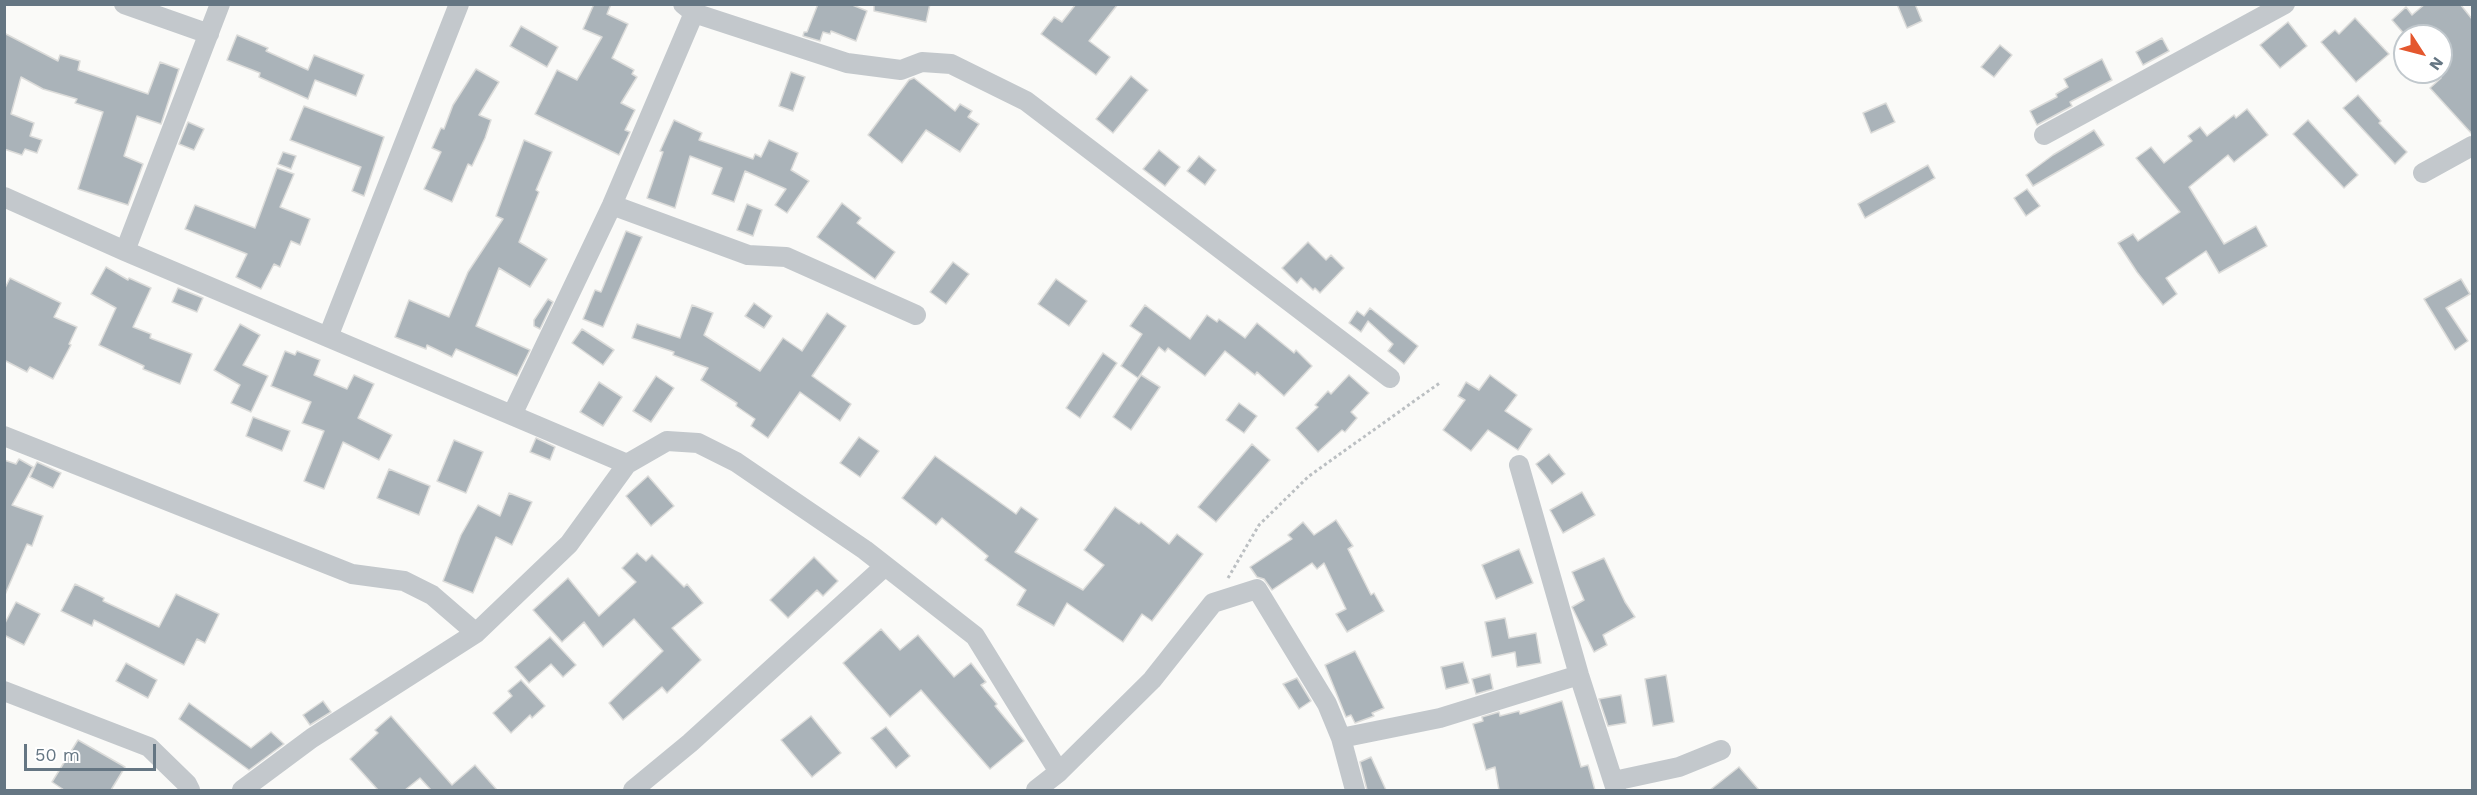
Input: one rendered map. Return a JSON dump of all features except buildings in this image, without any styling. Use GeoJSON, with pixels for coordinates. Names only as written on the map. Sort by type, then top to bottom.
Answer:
{"type":"FeatureCollection","features":[{"type":"Feature","properties":{"kind":"street"},"geometry":{"type":"LineString","coordinates":[[124,4],[208,34]]}},
{"type":"Feature","properties":{"kind":"street"},"geometry":{"type":"LineString","coordinates":[[125,251],[220,4]]}},
{"type":"Feature","properties":{"kind":"street"},"geometry":{"type":"LineString","coordinates":[[328,337],[459,4]]}},
{"type":"Feature","properties":{"kind":"street"},"geometry":{"type":"LineString","coordinates":[[2044,135],[2285,4]]}},
{"type":"Feature","properties":{"kind":"street"},"geometry":{"type":"LineString","coordinates":[[513,415],[612,205],[688,9],[847,63],[901,70],[922,62],[951,64],[1026,101],[1390,378]]}},
{"type":"Feature","properties":{"kind":"street"},"geometry":{"type":"LineString","coordinates":[[2423,173],[2472,146]]}},
{"type":"Feature","properties":{"kind":"street"},"geometry":{"type":"LineString","coordinates":[[4,197],[125,251],[627,464]]}},
{"type":"Feature","properties":{"kind":"street"},"geometry":{"type":"LineString","coordinates":[[612,205],[748,255],[786,257],[916,315]]}},
{"type":"Feature","properties":{"kind":"street"},"geometry":{"type":"LineString","coordinates":[[4,436],[352,574],[404,580],[432,596],[476,633]]}},
{"type":"Feature","properties":{"kind":"street"},"geometry":{"type":"LineString","coordinates":[[242,790],[312,738],[476,633],[569,544],[627,464],[667,441],[698,443],[736,462],[865,550],[975,636],[1059,772]]}},
{"type":"Feature","properties":{"kind":"street"},"geometry":{"type":"LineString","coordinates":[[1519,465],[1615,786],[1679,767],[1721,750]]}},
{"type":"Feature","properties":{"kind":"street"},"geometry":{"type":"LineString","coordinates":[[633,790],[690,743],[884,567]]}},
{"type":"Feature","properties":{"kind":"street"},"geometry":{"type":"LineString","coordinates":[[1036,790],[1059,772],[1152,680],[1214,603],[1257,590],[1327,704],[1341,738],[1355,790]]}},
{"type":"Feature","properties":{"kind":"street"},"geometry":{"type":"LineString","coordinates":[[1341,738],[1440,718],[1580,675]]}},
{"type":"Feature","properties":{"kind":"street"},"geometry":{"type":"LineString","coordinates":[[4,691],[148,747],[187,784],[190,790]]}},
{"type":"Feature","properties":{"kind":"path"},"geometry":{"type":"LineString","coordinates":[[1214,603],[1259,525],[1309,476],[1441,382]]}}]}
